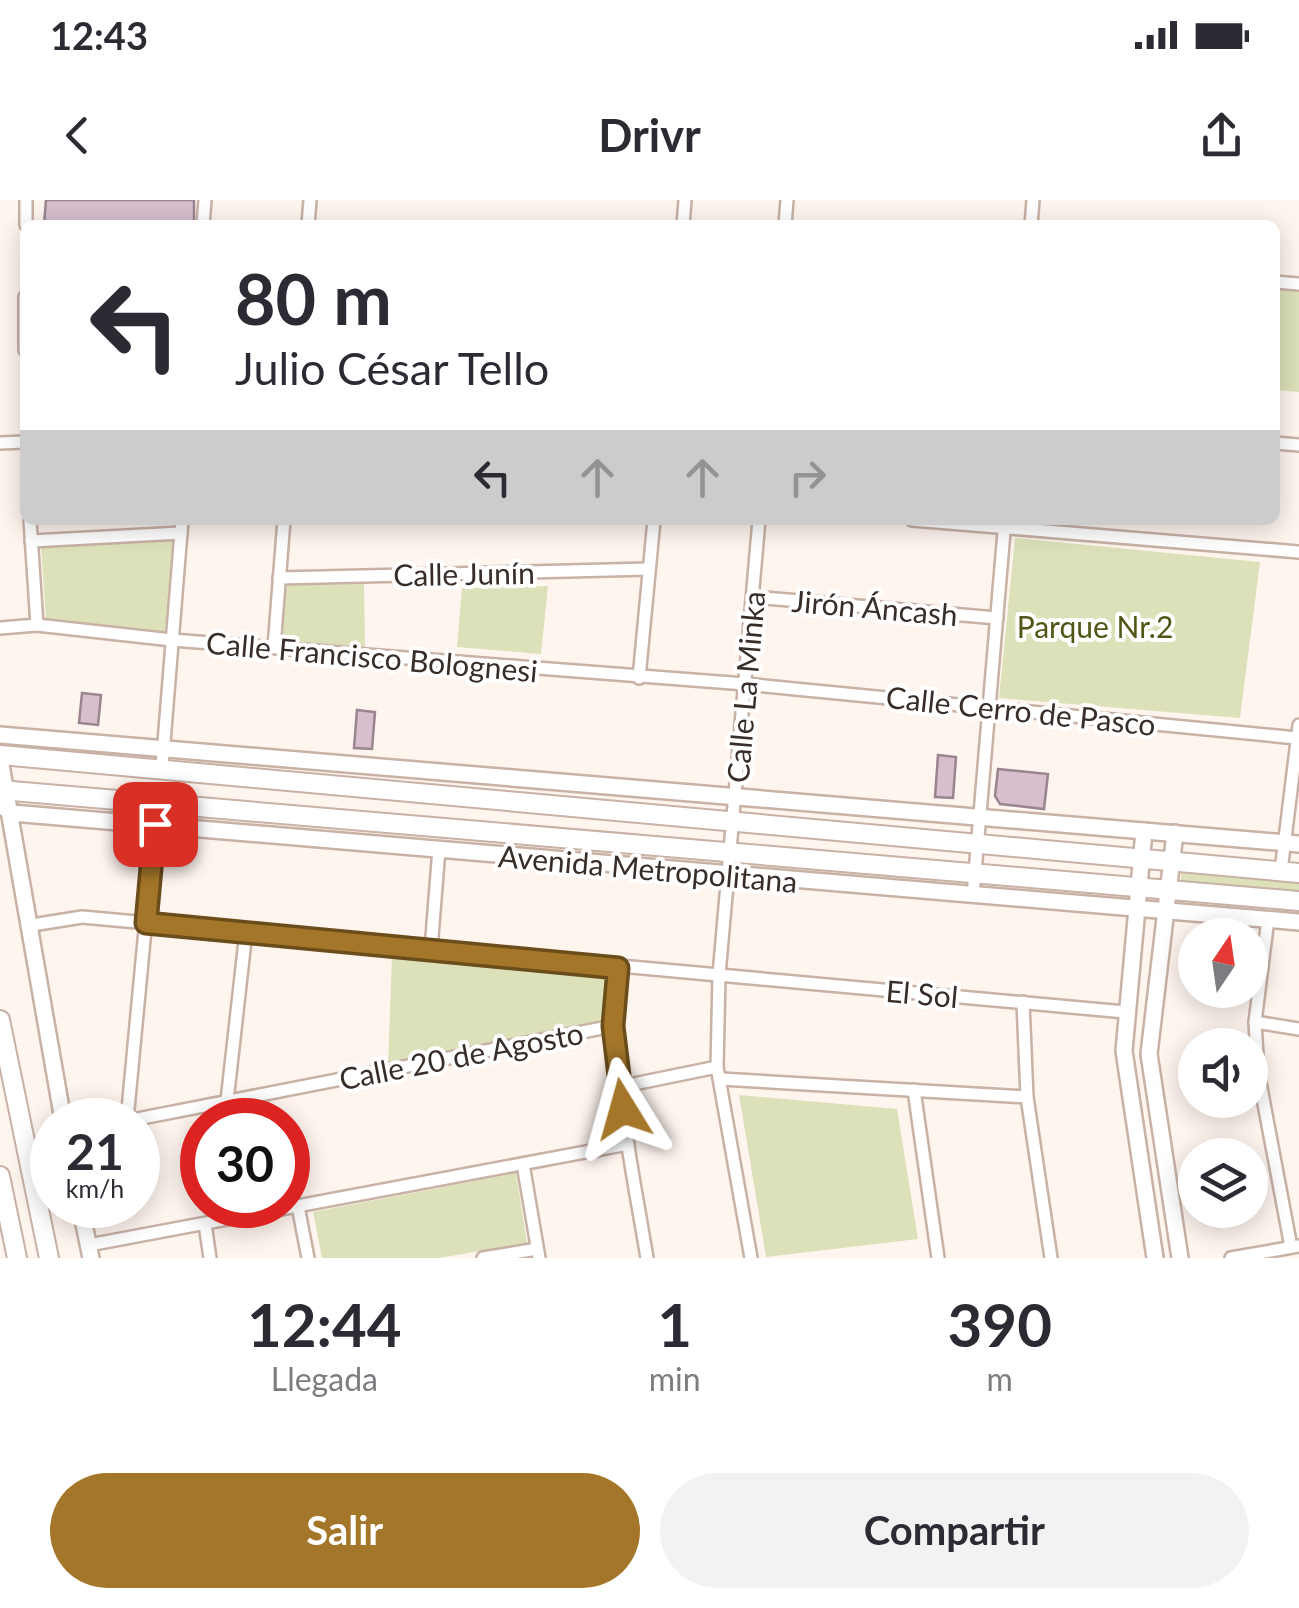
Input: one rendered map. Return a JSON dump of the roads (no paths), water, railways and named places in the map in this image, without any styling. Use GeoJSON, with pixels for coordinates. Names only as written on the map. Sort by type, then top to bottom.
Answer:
{"type":"FeatureCollection","features":[{"type":"Feature","properties":{"kind":"main road","name":"Avenida Metropolitana"},"geometry":{"type":"LineString","coordinates":[[0,757],[162,759],[446,799],[1290,872]]}},
{"type":"Feature","properties":{"kind":"main road","name":"Avenida Metropolitana"},"geometry":{"type":"LineString","coordinates":[[5,800],[730,854],[1299,902]]}},
{"type":"Feature","properties":{"kind":"main road"},"geometry":{"type":"LineString","coordinates":[[0,1020],[49,1258]]}},
{"type":"Feature","properties":{"kind":"main road"},"geometry":{"type":"LineString","coordinates":[[0,1176],[16,1258]]}},
{"type":"Feature","properties":{"kind":"street"},"geometry":{"type":"LineString","coordinates":[[30,525],[37,625]]}},
{"type":"Feature","properties":{"kind":"street"},"geometry":{"type":"LineString","coordinates":[[274,647],[284,525]]}},
{"type":"Feature","properties":{"kind":"street"},"geometry":{"type":"LineString","coordinates":[[639,678],[653,525]]}},
{"type":"Feature","properties":{"kind":"street","name":"Calle La Minka"},"geometry":{"type":"LineString","coordinates":[[751,1258],[719,1073],[718,975],[759,525]]}},
{"type":"Feature","properties":{"kind":"street"},"geometry":{"type":"LineString","coordinates":[[972,896],[1005,525],[1299,552]]}},
{"type":"Feature","properties":{"kind":"street"},"geometry":{"type":"LineString","coordinates":[[31,541],[181,526],[162,759]]}},
{"type":"Feature","properties":{"kind":"street","name":"Calle Junín"},"geometry":{"type":"LineString","coordinates":[[279,578],[649,569]]}},
{"type":"Feature","properties":{"kind":"street","name":"Jirón Áncash"},"geometry":{"type":"LineString","coordinates":[[753,597],[997,618]]}},
{"type":"Feature","properties":{"kind":"street","name":"Calle Francisco Bolognesi"},"geometry":{"type":"LineString","coordinates":[[0,628],[37,625],[172,640],[745,684]]}},
{"type":"Feature","properties":{"kind":"street","name":"Calle Cerro de Pasco"},"geometry":{"type":"LineString","coordinates":[[745,684],[1298,731]]}},
{"type":"Feature","properties":{"kind":"street"},"geometry":{"type":"LineString","coordinates":[[1290,872],[1298,731]]}},
{"type":"Feature","properties":{"kind":"street","name":"Avenida Metropolitana"},"geometry":{"type":"LineString","coordinates":[[0,735],[162,759],[735,798],[1292,844]]}},
{"type":"Feature","properties":{"kind":"street"},"geometry":{"type":"LineString","coordinates":[[0,757],[60,1098]]}},
{"type":"Feature","properties":{"kind":"street","name":"Avenida Metropolitana"},"geometry":{"type":"LineString","coordinates":[[5,800],[155,824],[728,876],[1255,918]]}},
{"type":"Feature","properties":{"kind":"street"},"geometry":{"type":"LineString","coordinates":[[132,1098],[155,824]]}},
{"type":"Feature","properties":{"kind":"street"},"geometry":{"type":"LineString","coordinates":[[1144,831],[1125,1012],[1126,1075],[1155,1258]]}},
{"type":"Feature","properties":{"kind":"street"},"geometry":{"type":"LineString","coordinates":[[1175,834],[1149,1054],[1180,1258]]}},
{"type":"Feature","properties":{"kind":"street"},"geometry":{"type":"LineString","coordinates":[[432,949],[440,849]]}},
{"type":"Feature","properties":{"kind":"street","name":"El Sol"},"geometry":{"type":"LineString","coordinates":[[32,925],[82,917],[1125,1012]]}},
{"type":"Feature","properties":{"kind":"street","name":"Avenida Metropolitana"},"geometry":{"type":"LineString","coordinates":[[1268,919],[1299,922]]}},
{"type":"Feature","properties":{"kind":"street"},"geometry":{"type":"LineString","coordinates":[[227,1098],[246,932]]}},
{"type":"Feature","properties":{"kind":"street"},"geometry":{"type":"LineString","coordinates":[[618,968],[613,1026],[619,1087],[647,1258]]}},
{"type":"Feature","properties":{"kind":"street"},"geometry":{"type":"LineString","coordinates":[[1023,1002],[1027,1097],[1051,1258]]}},
{"type":"Feature","properties":{"kind":"street"},"geometry":{"type":"LineString","coordinates":[[1231,1258],[1295,1246],[1258,1072],[1257,1008]]}},
{"type":"Feature","properties":{"kind":"street"},"geometry":{"type":"LineString","coordinates":[[1255,1022],[1299,1029]]}},
{"type":"Feature","properties":{"kind":"street","name":"Calle 20 de Agosto"},"geometry":{"type":"LineString","coordinates":[[242,1098],[613,1026]]}},
{"type":"Feature","properties":{"kind":"street"},"geometry":{"type":"LineString","coordinates":[[619,1087],[719,1073],[1027,1097]]}},
{"type":"Feature","properties":{"kind":"street"},"geometry":{"type":"LineString","coordinates":[[914,1090],[938,1258]]}},
{"type":"Feature","properties":{"kind":"street"},"geometry":{"type":"LineString","coordinates":[[310,1204],[628,1144]]}},
{"type":"Feature","properties":{"kind":"street"},"geometry":{"type":"LineString","coordinates":[[483,1258],[538,1254],[523,1164]]}},
{"type":"Feature","properties":{"kind":"street"},"geometry":{"type":"LineString","coordinates":[[90,1252],[189,1228]]}},
{"type":"Feature","properties":{"kind":"street"},"geometry":{"type":"LineString","coordinates":[[206,1228],[210,1258]]}},
{"type":"Feature","properties":{"kind":"street"},"geometry":{"type":"LineString","coordinates":[[302,1228],[308,1258]]}},
{"type":"Feature","properties":{"kind":"park label","name":"Parque Nr.2"},"geometry":{"type":"Point","coordinates":[1095,626]}}]}
